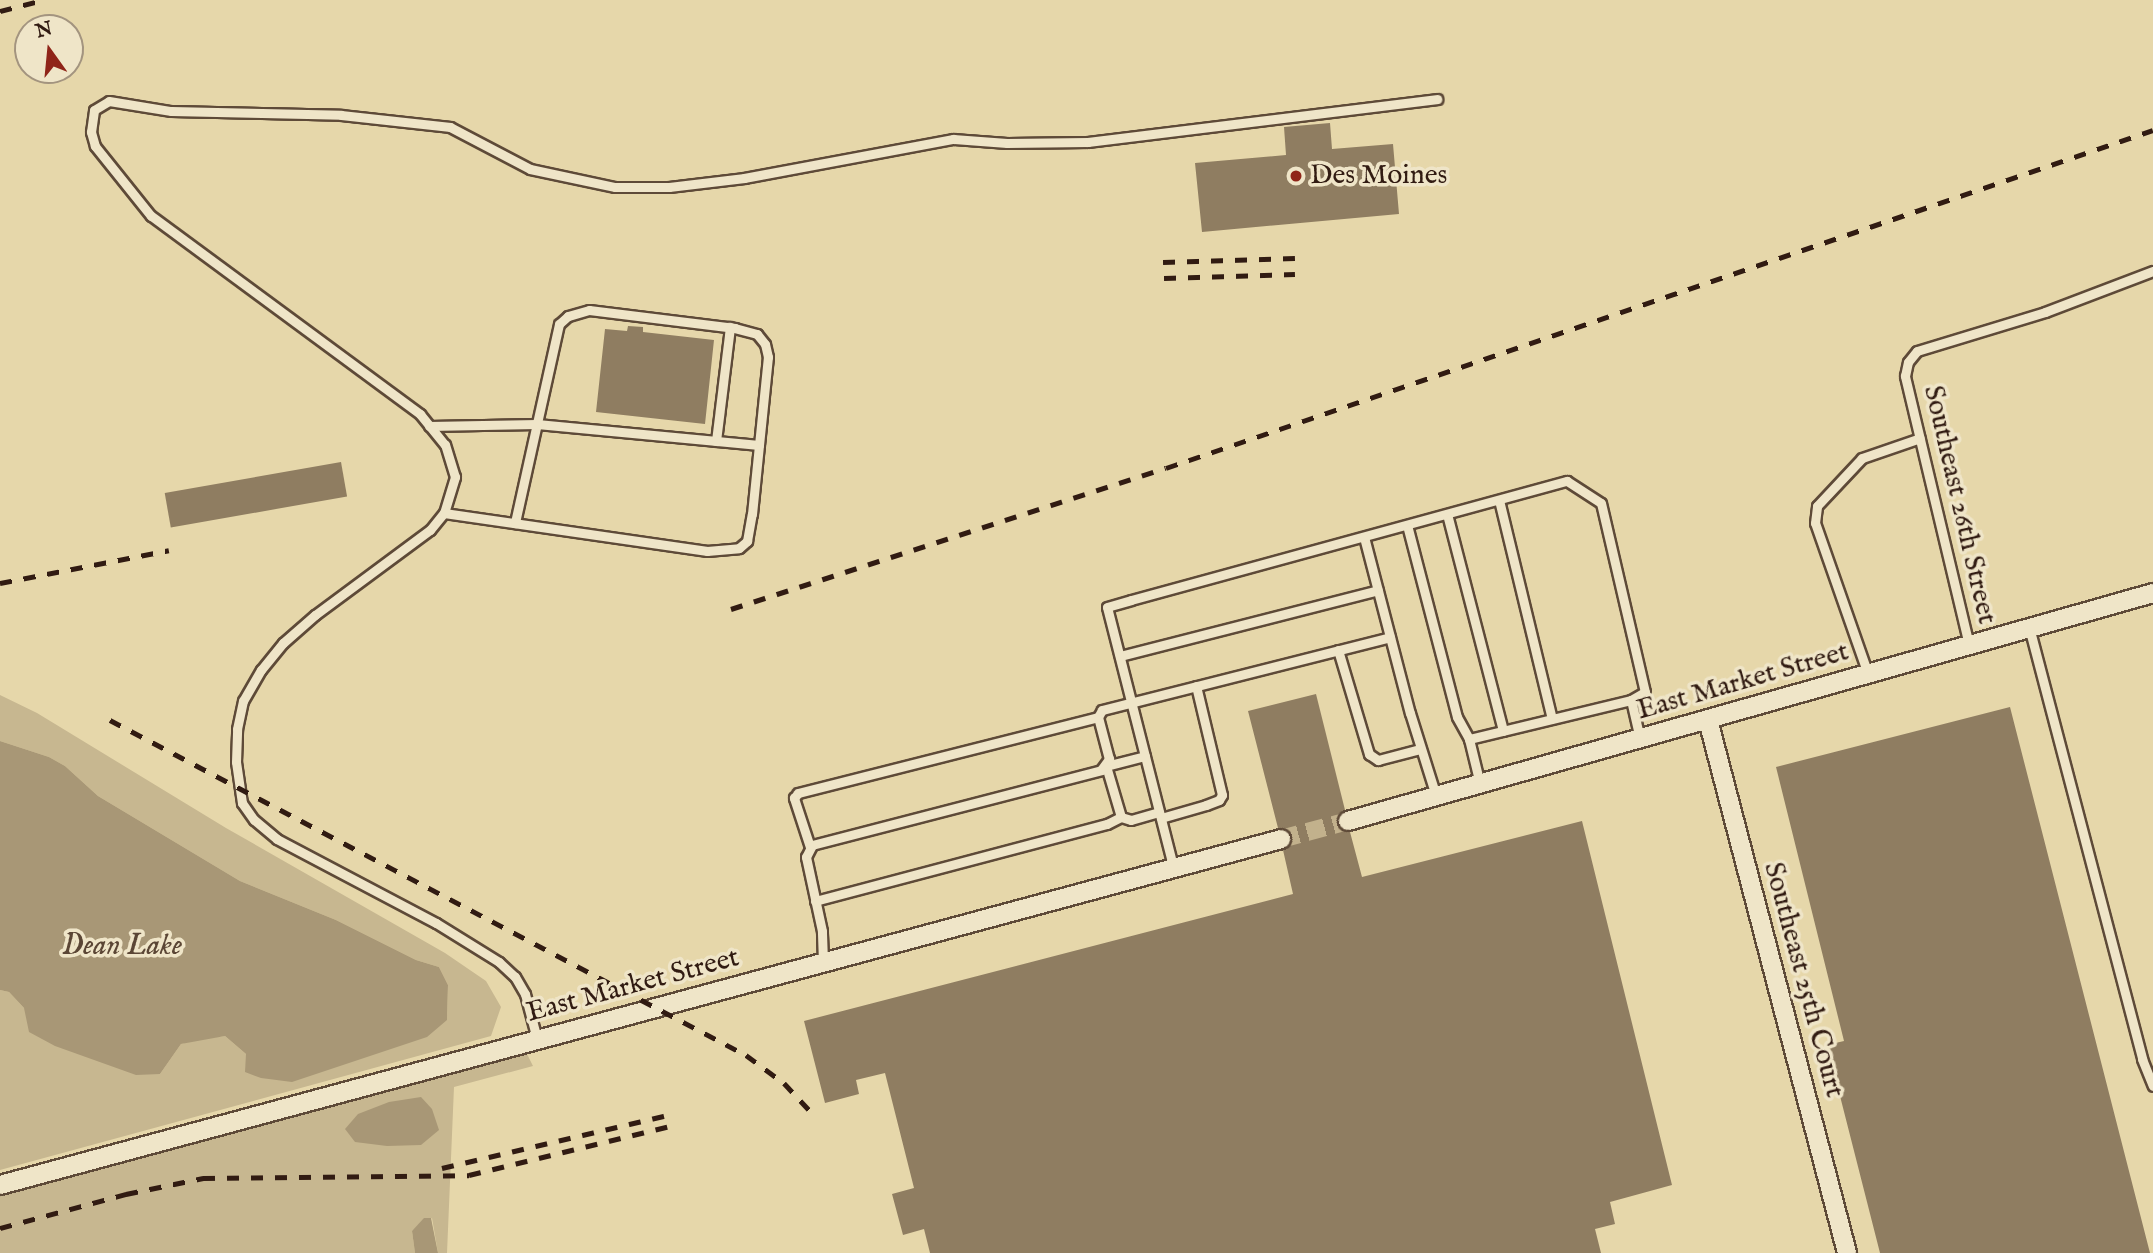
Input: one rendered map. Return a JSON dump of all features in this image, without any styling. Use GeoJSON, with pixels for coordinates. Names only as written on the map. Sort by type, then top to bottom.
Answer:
{"type":"FeatureCollection","features":[{"type":"Feature","properties":{"kind":"street","name":"East Market Street"},"geometry":{"type":"LineString","coordinates":[[1348,821],[2153,593]]}},
{"type":"Feature","properties":{"kind":"street","name":"Southeast 25th Court"},"geometry":{"type":"LineString","coordinates":[[1708,720],[1847,1253]]}},
{"type":"Feature","properties":{"kind":"street","name":"East Market Street"},"geometry":{"type":"LineString","coordinates":[[0,1185],[1281,839]]}},
{"type":"Feature","properties":{"kind":"lane"},"geometry":{"type":"LineString","coordinates":[[537,1039],[525,995],[515,977],[499,962],[436,923],[277,839],[254,820],[242,803],[236,762],[237,729],[243,701],[261,670],[283,643],[315,614],[420,538],[444,513],[455,477],[444,444],[420,414],[151,216],[94,146],[91,132],[94,110],[109,101],[171,111],[341,115],[439,125],[450,127],[530,169],[615,187],[669,187],[744,178],[953,139],[1007,143],[1088,142],[1437,99]]}},
{"type":"Feature","properties":{"kind":"lane","name":"Southeast 26th Street"},"geometry":{"type":"LineString","coordinates":[[1969,645],[1905,376],[1908,362],[1917,351],[2045,312],[2153,271]]}},
{"type":"Feature","properties":{"kind":"lane"},"geometry":{"type":"LineString","coordinates":[[444,513],[707,551],[739,548],[747,541],[768,357],[765,344],[757,334],[730,327],[589,310],[568,316],[559,324],[515,523]]}},
{"type":"Feature","properties":{"kind":"lane"},"geometry":{"type":"LineString","coordinates":[[716,441],[730,327]]}},
{"type":"Feature","properties":{"kind":"lane"},"geometry":{"type":"LineString","coordinates":[[429,426],[537,424],[759,445]]}},
{"type":"Feature","properties":{"kind":"lane"},"geometry":{"type":"LineString","coordinates":[[1868,674],[1815,523],[1817,506],[1862,458],[1920,438]]}},
{"type":"Feature","properties":{"kind":"lane"},"geometry":{"type":"LineString","coordinates":[[1174,870],[1107,607],[1567,481],[1601,503],[1645,692],[1631,700],[1469,739]]}},
{"type":"Feature","properties":{"kind":"lane"},"geometry":{"type":"LineString","coordinates":[[1499,500],[1552,719]]}},
{"type":"Feature","properties":{"kind":"lane"},"geometry":{"type":"LineString","coordinates":[[1447,514],[1503,731]]}},
{"type":"Feature","properties":{"kind":"lane"},"geometry":{"type":"LineString","coordinates":[[1407,525],[1457,717],[1469,739],[1480,784]]}},
{"type":"Feature","properties":{"kind":"lane"},"geometry":{"type":"LineString","coordinates":[[1364,537],[1420,749],[1436,796]]}},
{"type":"Feature","properties":{"kind":"lane"},"geometry":{"type":"LineString","coordinates":[[1120,656],[1378,590]]}},
{"type":"Feature","properties":{"kind":"lane"},"geometry":{"type":"LineString","coordinates":[[2029,628],[2142,1059],[2153,1086]]}},
{"type":"Feature","properties":{"kind":"lane"},"geometry":{"type":"LineString","coordinates":[[1196,686],[1222,795],[1219,800],[1206,805],[1126,820],[1121,817],[1106,766],[1108,753],[1098,717],[1102,710],[1131,702],[1390,637]]}},
{"type":"Feature","properties":{"kind":"lane"},"geometry":{"type":"LineString","coordinates":[[1338,650],[1369,754],[1378,760],[1420,749]]}},
{"type":"Feature","properties":{"kind":"lane"},"geometry":{"type":"LineString","coordinates":[[1631,700],[1640,739]]}},
{"type":"Feature","properties":{"kind":"lane"},"geometry":{"type":"LineString","coordinates":[[810,847],[794,798],[797,793],[1098,717]]}},
{"type":"Feature","properties":{"kind":"lane"},"geometry":{"type":"LineString","coordinates":[[823,962],[806,857],[810,847],[821,840],[1003,796],[1145,756]]}},
{"type":"Feature","properties":{"kind":"lane"},"geometry":{"type":"LineString","coordinates":[[815,901],[1107,824],[1121,817]]}},
{"type":"Feature","properties":{"kind":"shaded area"},"geometry":{"type":"Polygon","coordinates":[[[0,695],[37,713],[226,828],[445,953],[486,981],[501,1007],[491,1036],[0,1170],[0,990],[9,992],[24,1008],[160,1074],[181,1044],[199,1039],[225,1036],[246,1054],[447,1020],[448,985],[439,967],[416,960],[336,920],[240,881],[98,796],[65,766],[49,757],[0,741],[0,695]]]}},
{"type":"Feature","properties":{"kind":"shaded area"},"geometry":{"type":"Polygon","coordinates":[[[526,1052],[533,1066],[454,1087],[447,1253],[438,1253],[432,1218],[412,1231],[415,1253],[0,1253],[0,1194],[526,1052]]]}},
{"type":"Feature","properties":{"kind":"water","name":"Dean Lake"},"geometry":{"type":"Polygon","coordinates":[[[0,741],[49,757],[65,766],[98,796],[240,881],[336,920],[416,960],[439,967],[448,985],[447,1020],[427,1037],[292,1082],[261,1078],[245,1072],[246,1054],[225,1036],[181,1044],[160,1074],[136,1075],[55,1046],[29,1032],[24,1008],[9,992],[0,990],[0,741]]]}},
{"type":"Feature","properties":{"kind":"water"},"geometry":{"type":"Polygon","coordinates":[[[421,1097],[432,1109],[439,1130],[421,1145],[387,1146],[355,1142],[345,1129],[358,1114],[389,1102],[421,1097]]]}},
{"type":"Feature","properties":{"kind":"water"},"geometry":{"type":"Polygon","coordinates":[[[424,1218],[431,1218],[438,1253],[415,1253],[412,1231],[424,1218]]]}},
{"type":"Feature","properties":{"kind":"building","name":"Des Moines"},"geometry":{"type":"Polygon","coordinates":[[[1330,123],[1332,149],[1393,144],[1399,214],[1202,232],[1195,163],[1286,155],[1284,127],[1330,123]]]}},
{"type":"Feature","properties":{"kind":"building"},"geometry":{"type":"Polygon","coordinates":[[[628,326],[643,327],[643,332],[714,340],[705,424],[596,412],[605,329],[627,331],[628,326]]]}},
{"type":"Feature","properties":{"kind":"building"},"geometry":{"type":"Polygon","coordinates":[[[341,462],[347,496],[171,528],[165,493],[341,462]]]}},
{"type":"Feature","properties":{"kind":"building"},"geometry":{"type":"Polygon","coordinates":[[[1316,694],[1345,810],[1339,814],[1337,823],[1341,830],[1350,832],[1362,877],[1582,821],[1672,1185],[1610,1202],[1615,1224],[1595,1229],[1601,1253],[930,1253],[924,1229],[903,1235],[892,1194],[914,1188],[885,1073],[856,1080],[859,1094],[825,1103],[804,1021],[1293,894],[1283,850],[1289,846],[1292,837],[1288,831],[1278,828],[1248,711],[1316,694]]]}},
{"type":"Feature","properties":{"kind":"building"},"geometry":{"type":"Polygon","coordinates":[[[2010,707],[2150,1253],[1880,1253],[1827,1045],[1844,1041],[1776,767],[2010,707]]]}},
{"type":"Feature","properties":{"kind":"tunnel"},"geometry":{"type":"LineString","coordinates":[[1281,839],[1348,821]]}},
{"type":"Feature","properties":{"kind":"railway"},"geometry":{"type":"LineString","coordinates":[[0,11],[43,0]]}},
{"type":"Feature","properties":{"kind":"railway"},"geometry":{"type":"LineString","coordinates":[[731,609],[1166,468],[2153,130]]}},
{"type":"Feature","properties":{"kind":"railway"},"geometry":{"type":"LineString","coordinates":[[1163,262],[1295,258]]}},
{"type":"Feature","properties":{"kind":"railway"},"geometry":{"type":"LineString","coordinates":[[1164,278],[1295,274]]}},
{"type":"Feature","properties":{"kind":"railway"},"geometry":{"type":"LineString","coordinates":[[0,583],[169,550]]}},
{"type":"Feature","properties":{"kind":"railway"},"geometry":{"type":"LineString","coordinates":[[110,720],[746,1055],[784,1083],[812,1113]]}},
{"type":"Feature","properties":{"kind":"railway"},"geometry":{"type":"LineString","coordinates":[[442,1168],[668,1115]]}},
{"type":"Feature","properties":{"kind":"railway"},"geometry":{"type":"LineString","coordinates":[[0,1228],[126,1194],[203,1178],[469,1175],[670,1126]]}},
{"type":"Feature","properties":{"kind":"place","name":"Des Moines"},"geometry":{"type":"Point","coordinates":[1296,176]}}]}
